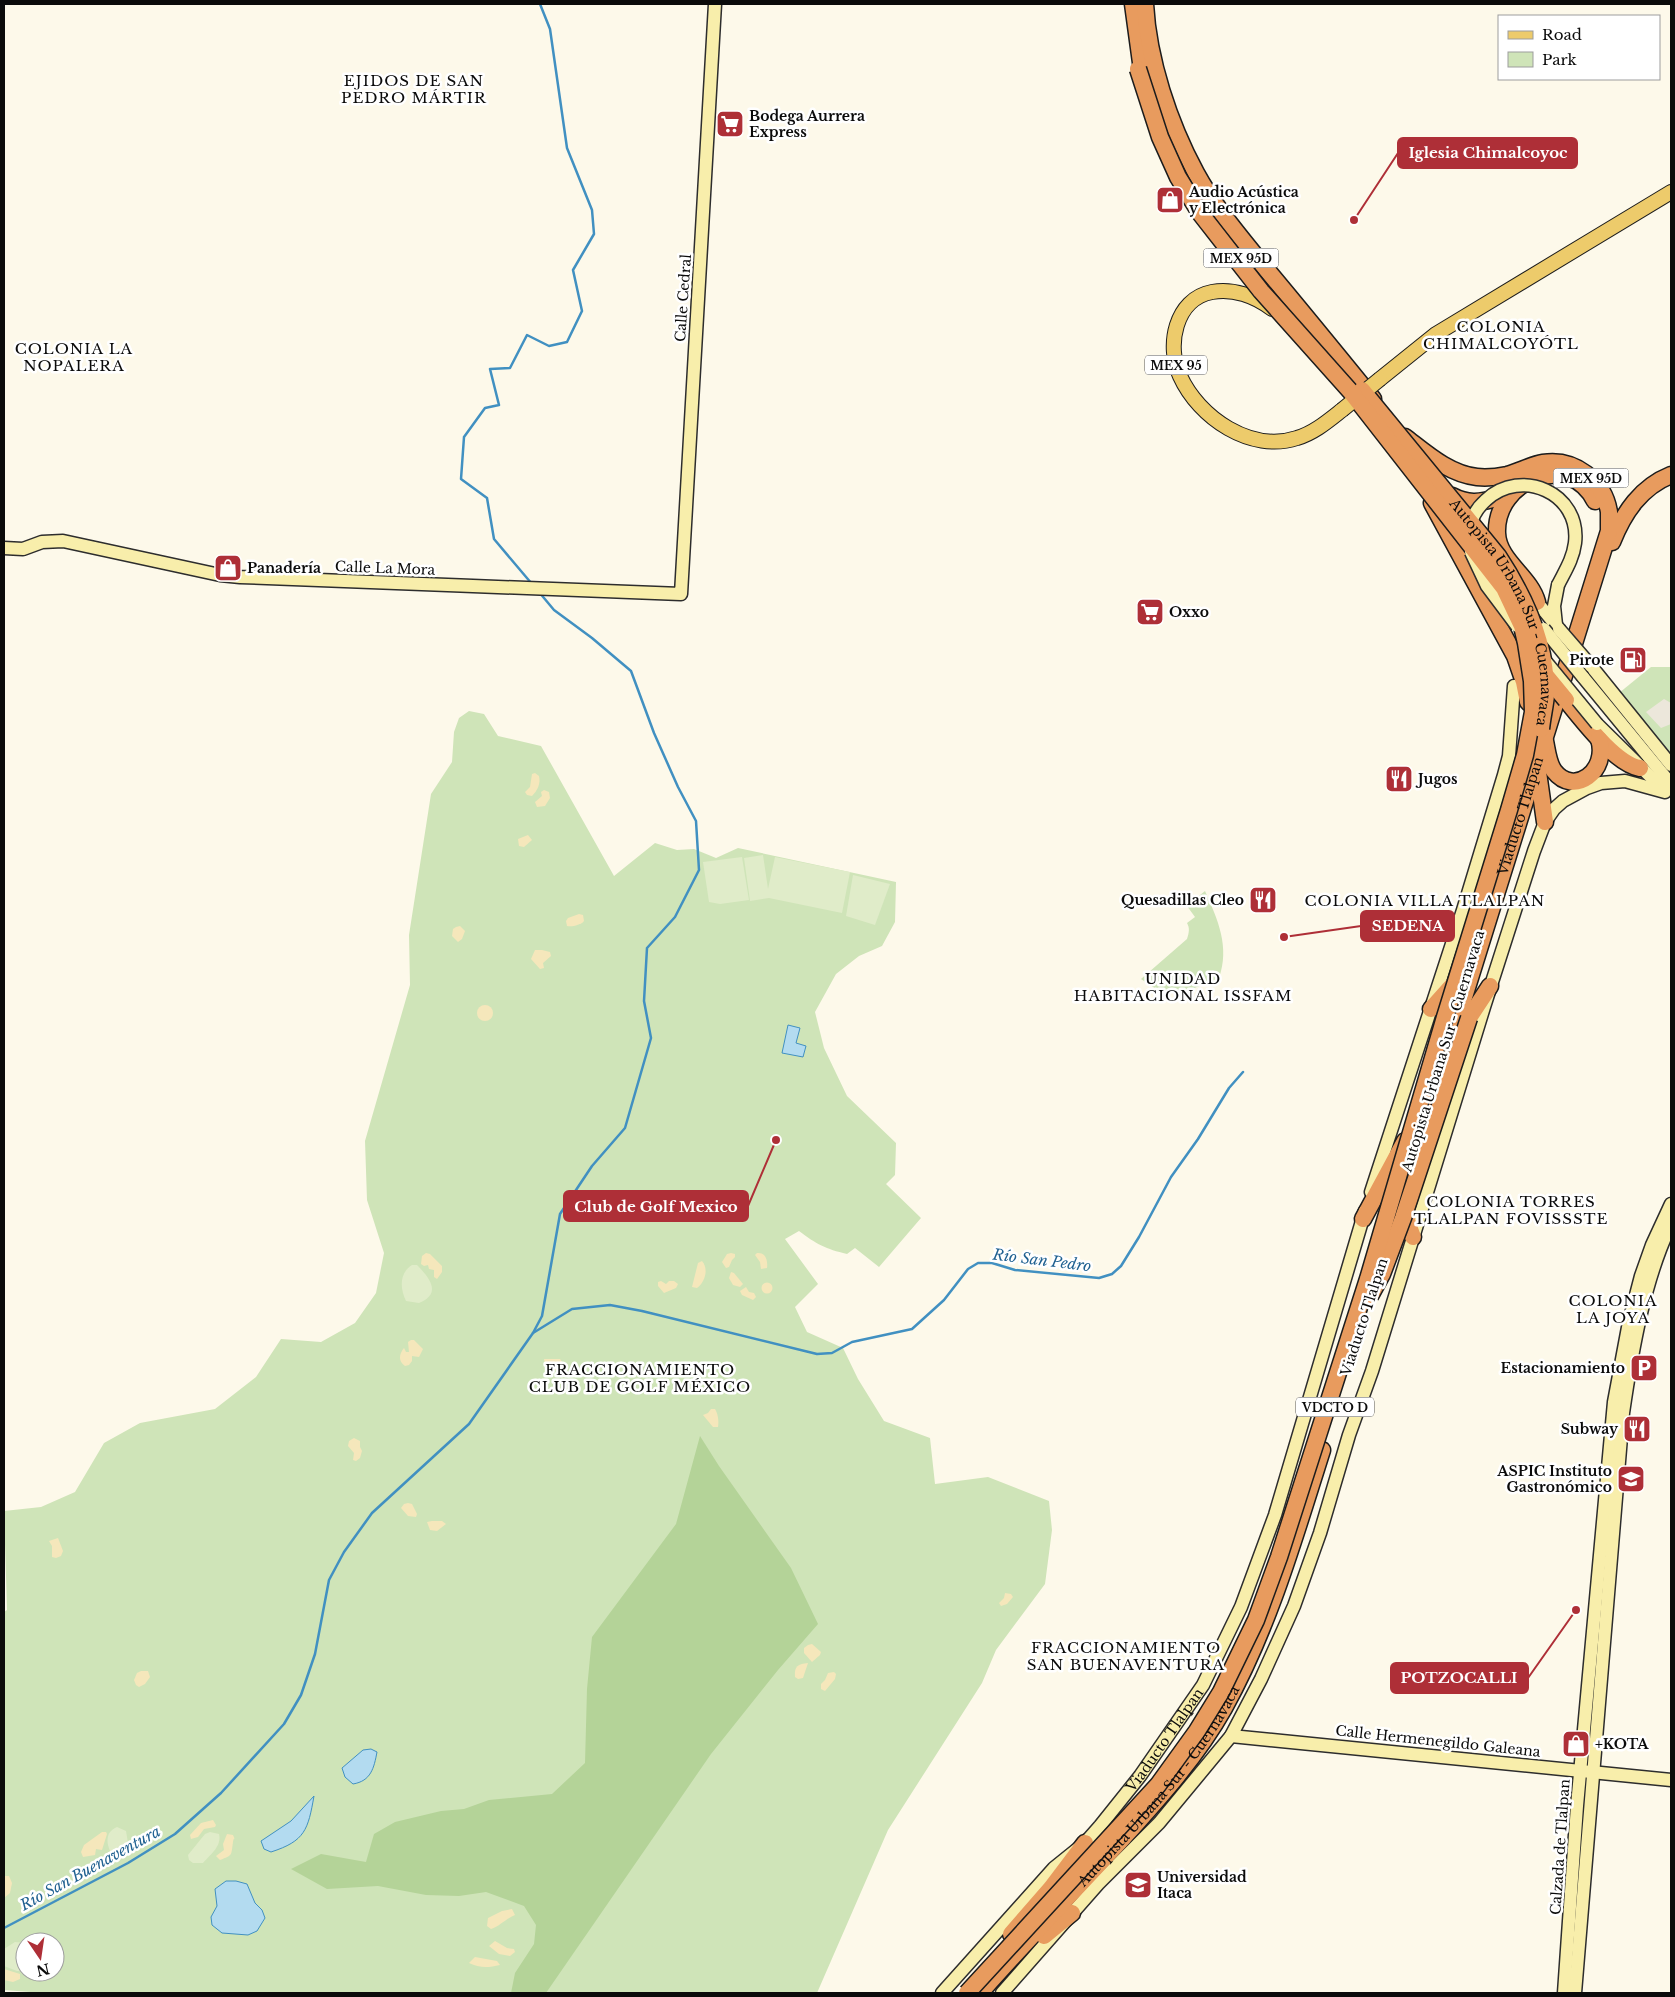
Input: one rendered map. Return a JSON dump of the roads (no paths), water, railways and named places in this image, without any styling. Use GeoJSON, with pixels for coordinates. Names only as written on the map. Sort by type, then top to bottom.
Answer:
{"type":"FeatureCollection","features":[{"type":"Feature","properties":{"kind":"highway","name":"MEX 95D"},"geometry":{"type":"LineString","coordinates":[[1132,4],[1142,70],[1174,160],[1195,197],[1223,236],[1418,477]]}},
{"type":"Feature","properties":{"kind":"highway","name":"Autopista Urbana Sur - Cuernavaca"},"geometry":{"type":"LineString","coordinates":[[969,1992],[1101,1850],[1158,1785],[1197,1731],[1237,1662],[1256,1620],[1279,1557],[1368,1279],[1525,755],[1533,712],[1532,682],[1526,643],[1522,626],[1504,588],[1352,392],[1261,291],[1200,214],[1178,177],[1148,105],[1138,69],[1131,26],[1132,4]]}},
{"type":"Feature","properties":{"kind":"highway","name":"Autopista Urbana Sur - Cuernavaca"},"geometry":{"type":"LineString","coordinates":[[969,1992],[1162,1794],[1182,1767],[1223,1703],[1261,1624],[1362,1311],[1459,995],[1534,765],[1546,695],[1543,663],[1537,635],[1516,583],[1498,556],[1276,287],[1225,232],[1200,196],[1178,155],[1161,110],[1147,59],[1140,4]]}},
{"type":"Feature","properties":{"kind":"highway","name":"MEX 95D"},"geometry":{"type":"LineString","coordinates":[[1145,4],[1154,66],[1176,129],[1196,174],[1227,221],[1404,436],[1431,457],[1448,468],[1475,477],[1508,475],[1543,463],[1557,463],[1572,466],[1585,472],[1595,481],[1602,491],[1609,512],[1609,532],[1598,556]]}},
{"type":"Feature","properties":{"kind":"highway"},"geometry":{"type":"LineString","coordinates":[[1452,496],[1467,502],[1479,502],[1498,497],[1532,478],[1554,474],[1573,479],[1583,485],[1595,499],[1600,517],[1598,556],[1608,552],[1618,526],[1636,499],[1652,485],[1671,475]]}},
{"type":"Feature","properties":{"kind":"highway"},"geometry":{"type":"LineString","coordinates":[[1416,1119],[1414,1095],[1489,865],[1526,772],[1531,728],[1529,704],[1515,656],[1498,628],[1486,602],[1418,477]]}},
{"type":"Feature","properties":{"kind":"highway"},"geometry":{"type":"LineString","coordinates":[[1516,488],[1504,503],[1499,516],[1497,535],[1504,553],[1528,584],[1537,602]]}},
{"type":"Feature","properties":{"kind":"highway","name":"Viaducto Tlalpan"},"geometry":{"type":"LineString","coordinates":[[1414,1136],[1459,978],[1526,772],[1545,741],[1598,556]]}},
{"type":"Feature","properties":{"kind":"highway","name":"VDCTO D"},"geometry":{"type":"LineString","coordinates":[[1526,772],[1598,556]]}},
{"type":"Feature","properties":{"kind":"highway"},"geometry":{"type":"LineString","coordinates":[[1486,602],[1497,611],[1527,653],[1566,700],[1626,762],[1640,768]]}},
{"type":"Feature","properties":{"kind":"highway"},"geometry":{"type":"LineString","coordinates":[[1498,628],[1524,722],[1521,749],[1526,772],[1538,783],[1545,822]]}},
{"type":"Feature","properties":{"kind":"highway"},"geometry":{"type":"LineString","coordinates":[[1545,741],[1553,770],[1558,776],[1573,781],[1586,778],[1596,770],[1601,757],[1598,731]]}},
{"type":"Feature","properties":{"kind":"highway","name":"Viaducto Tlalpan"},"geometry":{"type":"LineString","coordinates":[[969,1992],[994,1970],[1148,1792],[1195,1730],[1242,1644],[1268,1577],[1388,1204],[1414,1136],[1526,772]]}},
{"type":"Feature","properties":{"kind":"highway"},"geometry":{"type":"LineString","coordinates":[[1431,1010],[1459,978]]}},
{"type":"Feature","properties":{"kind":"highway"},"geometry":{"type":"LineString","coordinates":[[1362,1311],[1382,1274],[1403,1218],[1469,1018],[1490,986]]}},
{"type":"Feature","properties":{"kind":"highway"},"geometry":{"type":"LineString","coordinates":[[1363,1219],[1414,1136]]}},
{"type":"Feature","properties":{"kind":"highway"},"geometry":{"type":"LineString","coordinates":[[1413,1237],[1406,1221],[1420,1150],[1414,1136]]}},
{"type":"Feature","properties":{"kind":"highway"},"geometry":{"type":"LineString","coordinates":[[994,1970],[1010,1935],[1085,1843]]}},
{"type":"Feature","properties":{"kind":"highway"},"geometry":{"type":"LineString","coordinates":[[994,1970],[1072,1913]]}},
{"type":"Feature","properties":{"kind":"main road","name":"Calle Cedral"},"geometry":{"type":"LineString","coordinates":[[681,594],[715,4]]}},
{"type":"Feature","properties":{"kind":"main road","name":"MEX 95"},"geometry":{"type":"LineString","coordinates":[[1311,345],[1260,300],[1238,293],[1219,291],[1204,294],[1184,309],[1175,334],[1176,363],[1179,375],[1187,390],[1198,404],[1218,423],[1243,435],[1264,441],[1283,441],[1297,438],[1315,430],[1342,410],[1436,334],[1671,194]]}},
{"type":"Feature","properties":{"kind":"main road"},"geometry":{"type":"LineString","coordinates":[[1404,436],[1537,602],[1583,677],[1669,791]]}},
{"type":"Feature","properties":{"kind":"main road"},"geometry":{"type":"LineString","coordinates":[[1418,477],[1553,627],[1591,666],[1671,766]]}},
{"type":"Feature","properties":{"kind":"main road"},"geometry":{"type":"LineString","coordinates":[[1553,627],[1558,585],[1571,560],[1575,541],[1573,522],[1565,505],[1547,490],[1528,484],[1507,487],[1494,492],[1478,508],[1470,526],[1472,556],[1487,586],[1499,604],[1598,731]]}},
{"type":"Feature","properties":{"kind":"main road","name":"Calle La Mora"},"geometry":{"type":"LineString","coordinates":[[4,548],[23,549],[42,542],[63,541],[220,575],[240,577],[455,586],[519,586],[681,594]]}},
{"type":"Feature","properties":{"kind":"main road","name":"Viaducto Tlalpan"},"geometry":{"type":"LineString","coordinates":[[942,1993],[1054,1868],[1085,1843],[1140,1776],[1203,1685],[1241,1607],[1275,1515],[1363,1219],[1431,1010],[1504,775],[1509,756],[1514,686]]}},
{"type":"Feature","properties":{"kind":"main road"},"geometry":{"type":"LineString","coordinates":[[1640,768],[1669,791]]}},
{"type":"Feature","properties":{"kind":"main road","name":"Viaducto Tlalpan"},"geometry":{"type":"LineString","coordinates":[[1002,1993],[1072,1913],[1160,1823],[1231,1736],[1260,1680],[1294,1606],[1320,1533],[1349,1436],[1372,1371],[1490,986],[1545,822],[1562,801],[1601,783],[1625,781],[1669,791]]}},
{"type":"Feature","properties":{"kind":"main road","name":"Calzada de Tlalpan"},"geometry":{"type":"LineString","coordinates":[[1575,1993],[1587,1770],[1614,1402],[1629,1322],[1641,1276],[1652,1245],[1671,1204]]}},
{"type":"Feature","properties":{"kind":"main road","name":"Calzada de Tlalpan"},"geometry":{"type":"LineString","coordinates":[[1564,1993],[1623,1413],[1639,1323],[1660,1247],[1671,1224]]}},
{"type":"Feature","properties":{"kind":"main road","name":"Calle Hermenegildo Galeana"},"geometry":{"type":"LineString","coordinates":[[1231,1736],[1587,1770],[1671,1780]]}},
{"type":"Feature","properties":{"kind":"water"},"geometry":{"type":"Polygon","coordinates":[[[788,1025],[800,1028],[796,1043],[806,1046],[803,1057],[782,1053],[788,1025]]]}},
{"type":"Feature","properties":{"kind":"water"},"geometry":{"type":"Polygon","coordinates":[[[371,1749],[377,1752],[371,1773],[364,1780],[353,1784],[345,1777],[342,1768],[363,1750],[371,1749]]]}},
{"type":"Feature","properties":{"kind":"water"},"geometry":{"type":"Polygon","coordinates":[[[314,1796],[310,1818],[303,1833],[282,1848],[271,1852],[264,1849],[261,1841],[291,1821],[314,1796]]]}},
{"type":"Feature","properties":{"kind":"water"},"geometry":{"type":"Polygon","coordinates":[[[226,1881],[247,1884],[255,1903],[262,1910],[265,1918],[257,1931],[248,1935],[222,1933],[212,1925],[211,1917],[217,1906],[215,1889],[226,1881]]]}},
{"type":"Feature","properties":{"kind":"waterway","name":"Río San Buenaventura"},"geometry":{"type":"LineString","coordinates":[[532,584],[494,539],[487,498],[461,479],[464,437],[485,408],[499,405],[490,369],[510,368],[527,335],[549,346],[567,342],[582,311],[573,270],[594,234],[592,210],[567,148],[550,29],[540,4]]}},
{"type":"Feature","properties":{"kind":"waterway","name":"Río San Buenaventura"},"geometry":{"type":"LineString","coordinates":[[4,1928],[128,1863],[175,1834],[221,1793],[284,1724],[301,1695],[315,1654],[329,1580],[344,1552],[372,1513],[469,1424],[533,1333],[542,1316],[560,1214],[592,1166],[625,1128],[651,1038],[644,1001],[647,948],[675,917],[699,870],[696,821],[678,787],[654,733],[631,671],[592,638],[554,610],[539,592]]}},
{"type":"Feature","properties":{"kind":"waterway","name":"Río San Pedro"},"geometry":{"type":"LineString","coordinates":[[533,1333],[572,1309],[610,1305],[642,1311],[817,1354],[832,1353],[852,1342],[912,1329],[944,1300],[968,1269],[978,1263],[992,1263],[1015,1270],[1099,1278],[1112,1274],[1121,1266],[1139,1237],[1171,1177],[1198,1139],[1229,1088],[1243,1072]]}},
{"type":"Feature","properties":{"kind":"place","name":"Bodega Aurrera Express"},"geometry":{"type":"Point","coordinates":[730,124]}},
{"type":"Feature","properties":{"kind":"place","name":"Audio Acústica y Electrónica"},"geometry":{"type":"Point","coordinates":[1170,200]}},
{"type":"Feature","properties":{"kind":"place","name":"Iglesia Chimalcoyoc"},"geometry":{"type":"Point","coordinates":[1354,220]}},
{"type":"Feature","properties":{"kind":"place","name":"Panadería"},"geometry":{"type":"Point","coordinates":[228,568]}},
{"type":"Feature","properties":{"kind":"place","name":"Oxxo"},"geometry":{"type":"Point","coordinates":[1150,612]}},
{"type":"Feature","properties":{"kind":"place","name":"Pirote"},"geometry":{"type":"Point","coordinates":[1633,660]}},
{"type":"Feature","properties":{"kind":"place","name":"Jugos"},"geometry":{"type":"Point","coordinates":[1399,779]}},
{"type":"Feature","properties":{"kind":"place","name":"Quesadillas Cleo"},"geometry":{"type":"Point","coordinates":[1263,900]}},
{"type":"Feature","properties":{"kind":"place","name":"SEDENA"},"geometry":{"type":"Point","coordinates":[1284,937]}},
{"type":"Feature","properties":{"kind":"place","name":"Club de Golf Mexico"},"geometry":{"type":"Point","coordinates":[776,1140]}},
{"type":"Feature","properties":{"kind":"place","name":"Estacionamiento"},"geometry":{"type":"Point","coordinates":[1644,1368]}},
{"type":"Feature","properties":{"kind":"place","name":"Subway"},"geometry":{"type":"Point","coordinates":[1637,1429]}},
{"type":"Feature","properties":{"kind":"place","name":"ASPIC Instituto Gastronómico"},"geometry":{"type":"Point","coordinates":[1631,1479]}},
{"type":"Feature","properties":{"kind":"place","name":"POTZOCALLI"},"geometry":{"type":"Point","coordinates":[1576,1610]}},
{"type":"Feature","properties":{"kind":"place","name":"+KOTA"},"geometry":{"type":"Point","coordinates":[1576,1744]}},
{"type":"Feature","properties":{"kind":"place","name":"Universidad Itaca"},"geometry":{"type":"Point","coordinates":[1138,1885]}},
{"type":"Feature","properties":{"kind":"district","name":"EJIDOS DE SAN PEDRO MÁRTIR"},"geometry":{"type":"Point","coordinates":[414,88]}},
{"type":"Feature","properties":{"kind":"district","name":"COLONIA CHIMALCOYÓTL"},"geometry":{"type":"Point","coordinates":[1501,334]}},
{"type":"Feature","properties":{"kind":"district","name":"COLONIA LA NOPALERA"},"geometry":{"type":"Point","coordinates":[74,356]}},
{"type":"Feature","properties":{"kind":"district","name":"COLONIA VILLA TLALPAN"},"geometry":{"type":"Point","coordinates":[1425,900]}},
{"type":"Feature","properties":{"kind":"district","name":"UNIDAD HABITACIONAL ISSFAM"},"geometry":{"type":"Point","coordinates":[1183,986]}},
{"type":"Feature","properties":{"kind":"district","name":"COLONIA TORRES TLALPAN FOVISSSTE"},"geometry":{"type":"Point","coordinates":[1511,1210]}},
{"type":"Feature","properties":{"kind":"district","name":"COLONIA LA JOYA"},"geometry":{"type":"Point","coordinates":[1613,1308]}},
{"type":"Feature","properties":{"kind":"district","name":"FRACCIONAMIENTO CLUB DE GOLF MÉXICO"},"geometry":{"type":"Point","coordinates":[640,1378]}},
{"type":"Feature","properties":{"kind":"district","name":"FRACCIONAMIENTO SAN BUENAVENTURA"},"geometry":{"type":"Point","coordinates":[1126,1656]}}]}
